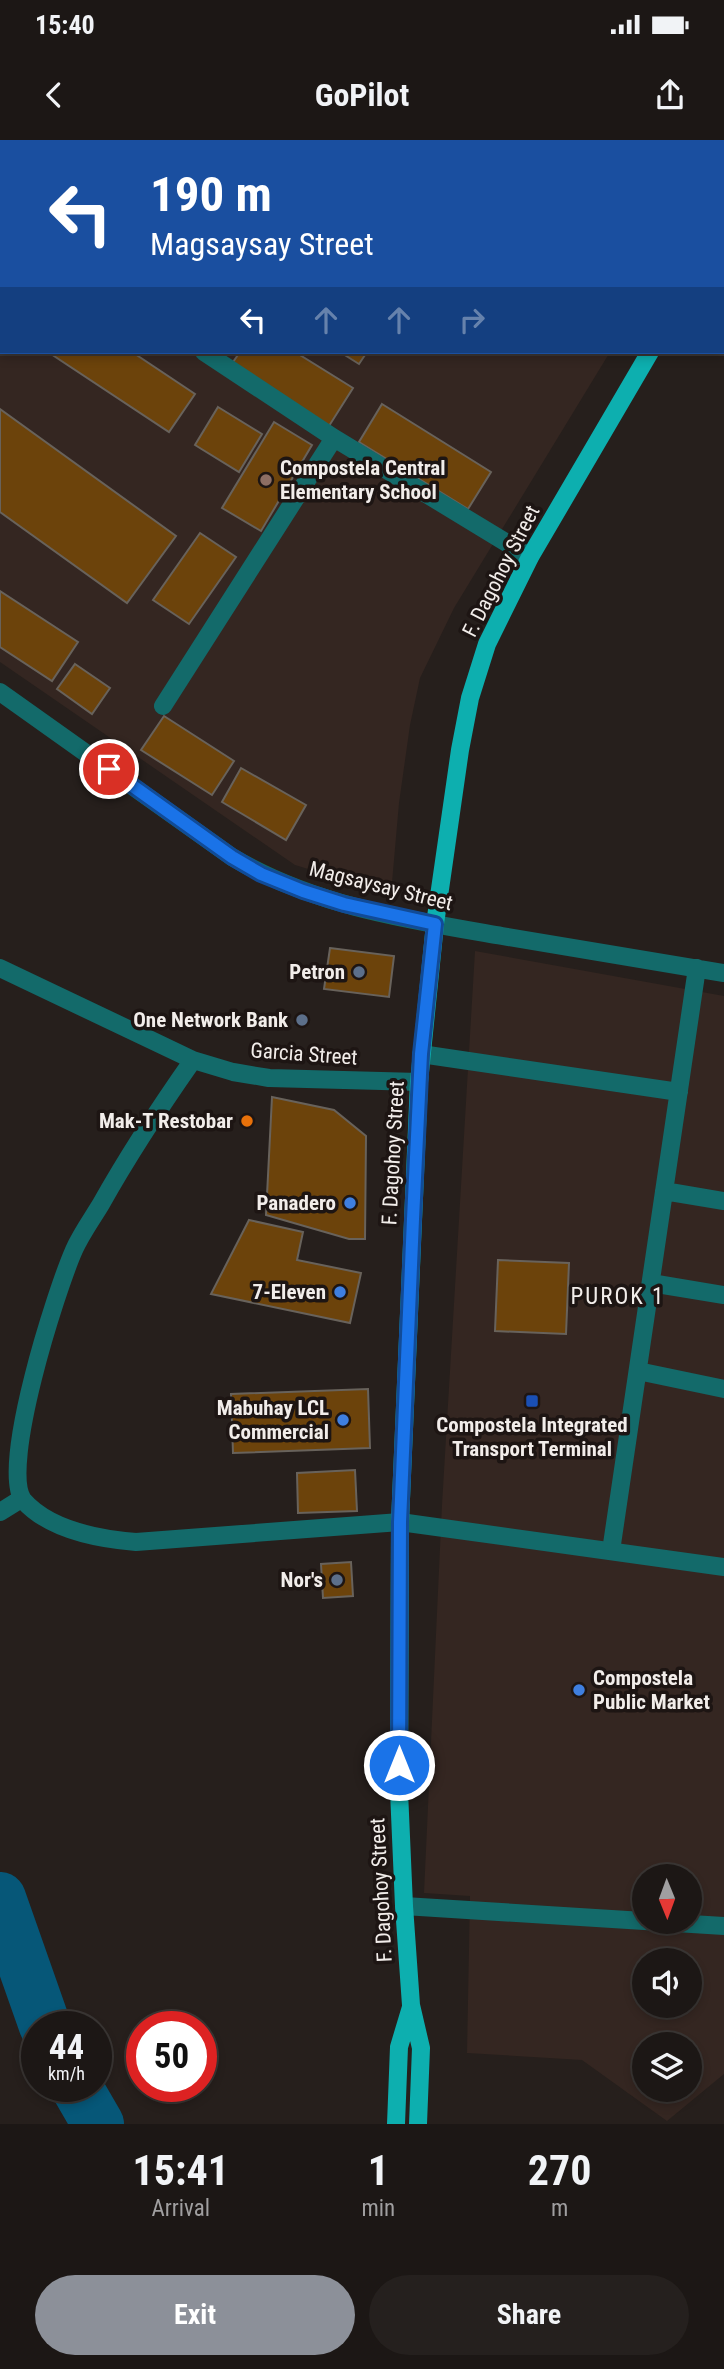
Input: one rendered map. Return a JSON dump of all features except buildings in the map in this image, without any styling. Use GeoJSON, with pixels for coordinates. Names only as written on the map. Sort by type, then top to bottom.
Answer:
{"type":"FeatureCollection","features":[{"type":"Feature","properties":{"kind":"main road","name":"F. Dagohoy Street"},"geometry":{"type":"LineString","coordinates":[[418,2124],[421,2048],[411,2005],[398,1791],[400,1522],[419,1082],[435,924],[460,750],[470,698],[487,645],[530,556],[649,354]]}},
{"type":"Feature","properties":{"kind":"main road","name":"F. Dagohoy Street"},"geometry":{"type":"LineString","coordinates":[[396,2124],[399,2047],[411,2005]]}},
{"type":"Feature","properties":{"kind":"street"},"geometry":{"type":"LineString","coordinates":[[207,354],[334,438],[530,556]]}},
{"type":"Feature","properties":{"kind":"street"},"geometry":{"type":"LineString","coordinates":[[163,706],[334,438]]}},
{"type":"Feature","properties":{"kind":"street","name":"Magsaysay Street"},"geometry":{"type":"LineString","coordinates":[[0,692],[232,857],[261,874],[303,891],[344,904],[435,924],[724,973]]}},
{"type":"Feature","properties":{"kind":"street","name":"Garcia Street"},"geometry":{"type":"LineString","coordinates":[[0,968],[193,1060],[233,1072],[269,1077],[419,1082]]}},
{"type":"Feature","properties":{"kind":"street"},"geometry":{"type":"LineString","coordinates":[[611,1551],[697,968]]}},
{"type":"Feature","properties":{"kind":"street"},"geometry":{"type":"LineString","coordinates":[[421,1054],[679,1092]]}},
{"type":"Feature","properties":{"kind":"street"},"geometry":{"type":"LineString","coordinates":[[193,1060],[135,1145],[74,1250],[37,1353],[16,1437],[15,1479],[22,1499],[45,1517],[101,1539],[136,1542],[400,1522],[724,1567]]}},
{"type":"Feature","properties":{"kind":"street"},"geometry":{"type":"LineString","coordinates":[[664,1191],[724,1201]]}},
{"type":"Feature","properties":{"kind":"street"},"geometry":{"type":"LineString","coordinates":[[651,1283],[724,1295]]}},
{"type":"Feature","properties":{"kind":"street"},"geometry":{"type":"LineString","coordinates":[[638,1371],[724,1389]]}},
{"type":"Feature","properties":{"kind":"street"},"geometry":{"type":"LineString","coordinates":[[0,1512],[22,1499]]}},
{"type":"Feature","properties":{"kind":"street"},"geometry":{"type":"LineString","coordinates":[[404,1906],[724,1926]]}},
{"type":"Feature","properties":{"kind":"shaded area","name":"Compostela Central Elementary School"},"geometry":{"type":"Polygon","coordinates":[[[0,354],[609,354],[454,608],[420,678],[399,803],[391,894],[295,865],[0,662],[0,354]]]}},
{"type":"Feature","properties":{"kind":"shaded area","name":"Compostela Public Market"},"geometry":{"type":"Polygon","coordinates":[[[475,951],[724,996],[724,2074],[702,2092],[702,2032],[632,2032],[632,2096],[582,2060],[467,2053],[470,1896],[424,1893],[442,1505],[475,951]]]}},
{"type":"Feature","properties":{"kind":"shaded area","name":"Compostela Public Market"},"geometry":{"type":"Polygon","coordinates":[[[641,2102],[690,2102],[667,2121],[641,2102]]]}},
{"type":"Feature","properties":{"kind":"waterway"},"geometry":{"type":"LineString","coordinates":[[0,1898],[40,2011]]}},
{"type":"Feature","properties":{"kind":"waterway"},"geometry":{"type":"LineString","coordinates":[[85,2102],[98,2124]]}},
{"type":"Feature","properties":{"kind":"place","name":"Compostela Central Elementary School"},"geometry":{"type":"Point","coordinates":[266,480]}},
{"type":"Feature","properties":{"kind":"place","name":"Petron"},"geometry":{"type":"Point","coordinates":[359,972]}},
{"type":"Feature","properties":{"kind":"place","name":"One Network Bank"},"geometry":{"type":"Point","coordinates":[302,1020]}},
{"type":"Feature","properties":{"kind":"place","name":"Mak-T Restobar"},"geometry":{"type":"Point","coordinates":[247,1121]}},
{"type":"Feature","properties":{"kind":"place","name":"Panadero"},"geometry":{"type":"Point","coordinates":[350,1203]}},
{"type":"Feature","properties":{"kind":"place","name":"7-Eleven"},"geometry":{"type":"Point","coordinates":[340,1292]}},
{"type":"Feature","properties":{"kind":"place","name":"Compostela Integrated Transport Terminal"},"geometry":{"type":"Point","coordinates":[532,1401]}},
{"type":"Feature","properties":{"kind":"place","name":"Mabuhay LCL Commercial"},"geometry":{"type":"Point","coordinates":[343,1420]}},
{"type":"Feature","properties":{"kind":"place","name":"Nor's"},"geometry":{"type":"Point","coordinates":[337,1580]}},
{"type":"Feature","properties":{"kind":"place","name":"Compostela Public Market"},"geometry":{"type":"Point","coordinates":[579,1690]}},
{"type":"Feature","properties":{"kind":"district","name":"PUROK 1"},"geometry":{"type":"Point","coordinates":[618,1296]}},
{"type":"Feature","properties":{"kind":"route"},"geometry":{"type":"LineString","coordinates":[[109,769],[232,857],[261,874],[344,904],[435,924],[419,1082],[400,1522],[399,1765]]}}]}
